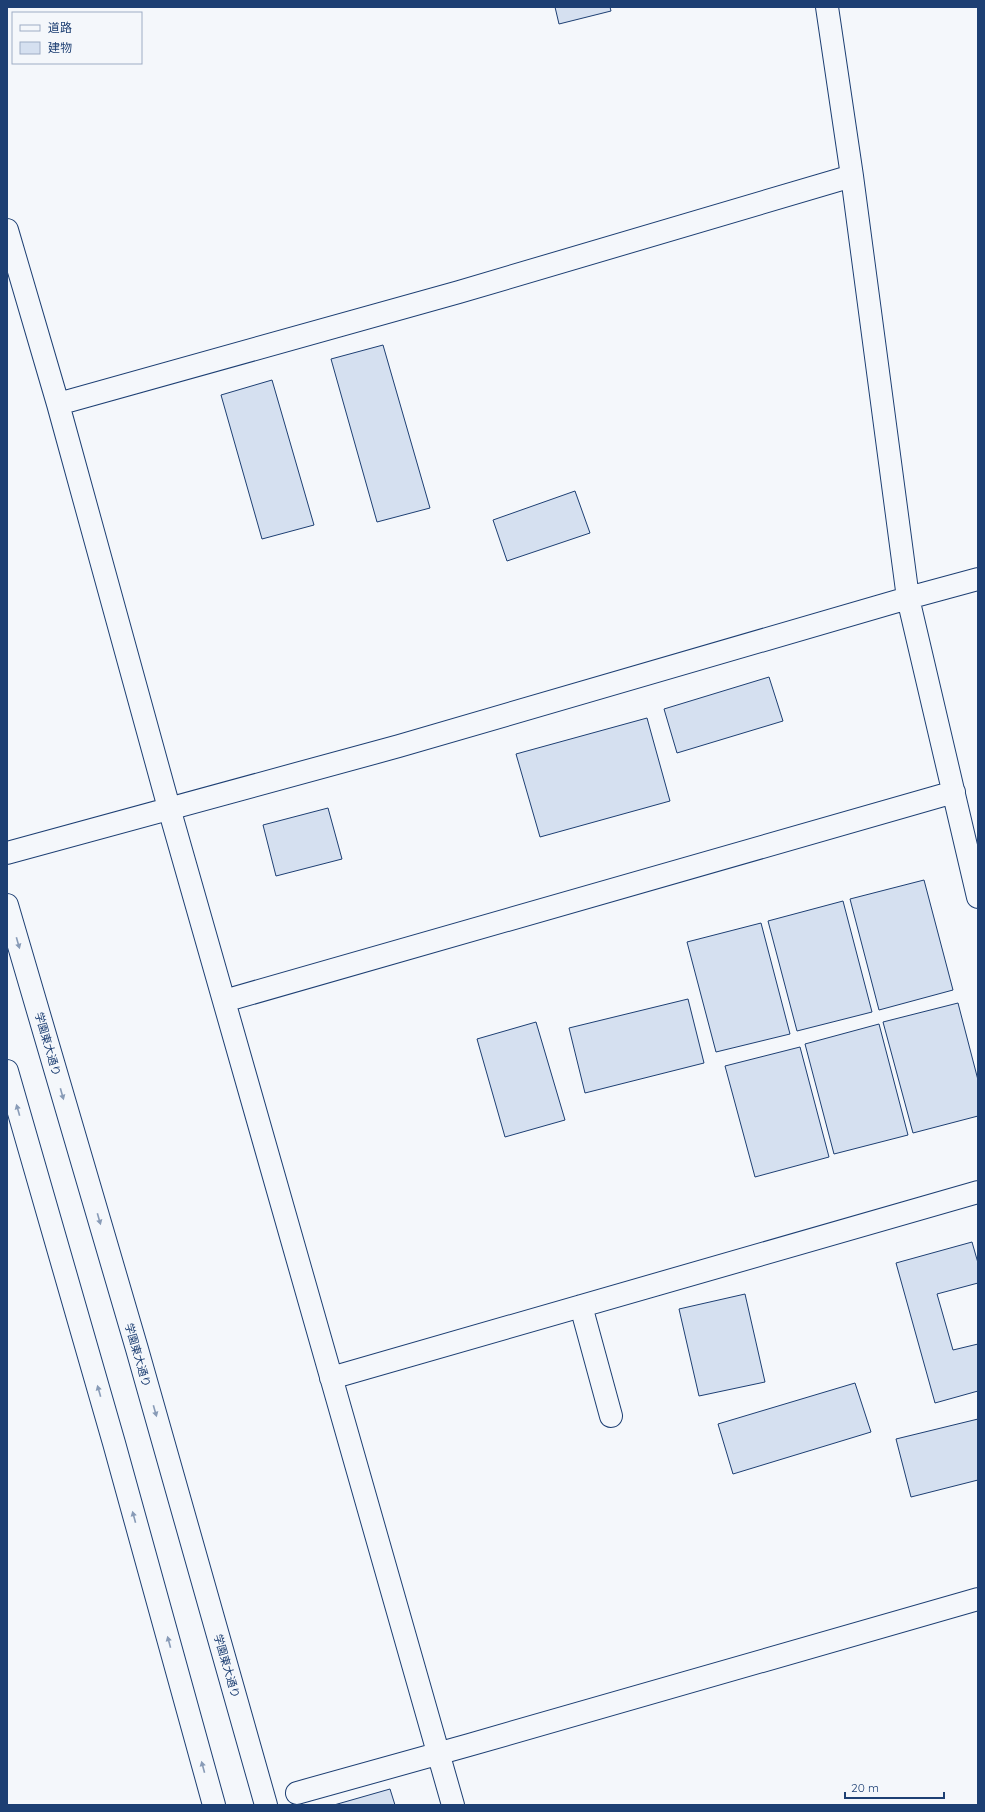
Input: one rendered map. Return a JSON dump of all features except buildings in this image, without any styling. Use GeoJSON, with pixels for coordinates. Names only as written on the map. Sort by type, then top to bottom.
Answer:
{"type":"FeatureCollection","features":[{"type":"Feature","properties":{"kind":"street"},"geometry":{"type":"LineString","coordinates":[[827,7],[852,176],[908,598],[978,897]]}},
{"type":"Feature","properties":{"kind":"street"},"geometry":{"type":"LineString","coordinates":[[58,404],[459,292],[852,176]]}},
{"type":"Feature","properties":{"kind":"street"},"geometry":{"type":"LineString","coordinates":[[7,230],[58,404],[169,808],[453,1805]]}},
{"type":"Feature","properties":{"kind":"street"},"geometry":{"type":"LineString","coordinates":[[7,853],[398,746],[978,579]]}},
{"type":"Feature","properties":{"kind":"street"},"geometry":{"type":"LineString","coordinates":[[224,1001],[954,792]]}},
{"type":"Feature","properties":{"kind":"street","name":"学園東大通り"},"geometry":{"type":"LineString","coordinates":[[7,905],[139,1357],[266,1805]]}},
{"type":"Feature","properties":{"kind":"street"},"geometry":{"type":"LineString","coordinates":[[7,1071],[114,1443],[214,1805]]}},
{"type":"Feature","properties":{"kind":"street"},"geometry":{"type":"LineString","coordinates":[[331,1378],[978,1192]]}},
{"type":"Feature","properties":{"kind":"street"},"geometry":{"type":"LineString","coordinates":[[581,1306],[611,1416]]}},
{"type":"Feature","properties":{"kind":"street"},"geometry":{"type":"LineString","coordinates":[[297,1793],[978,1599]]}}]}
